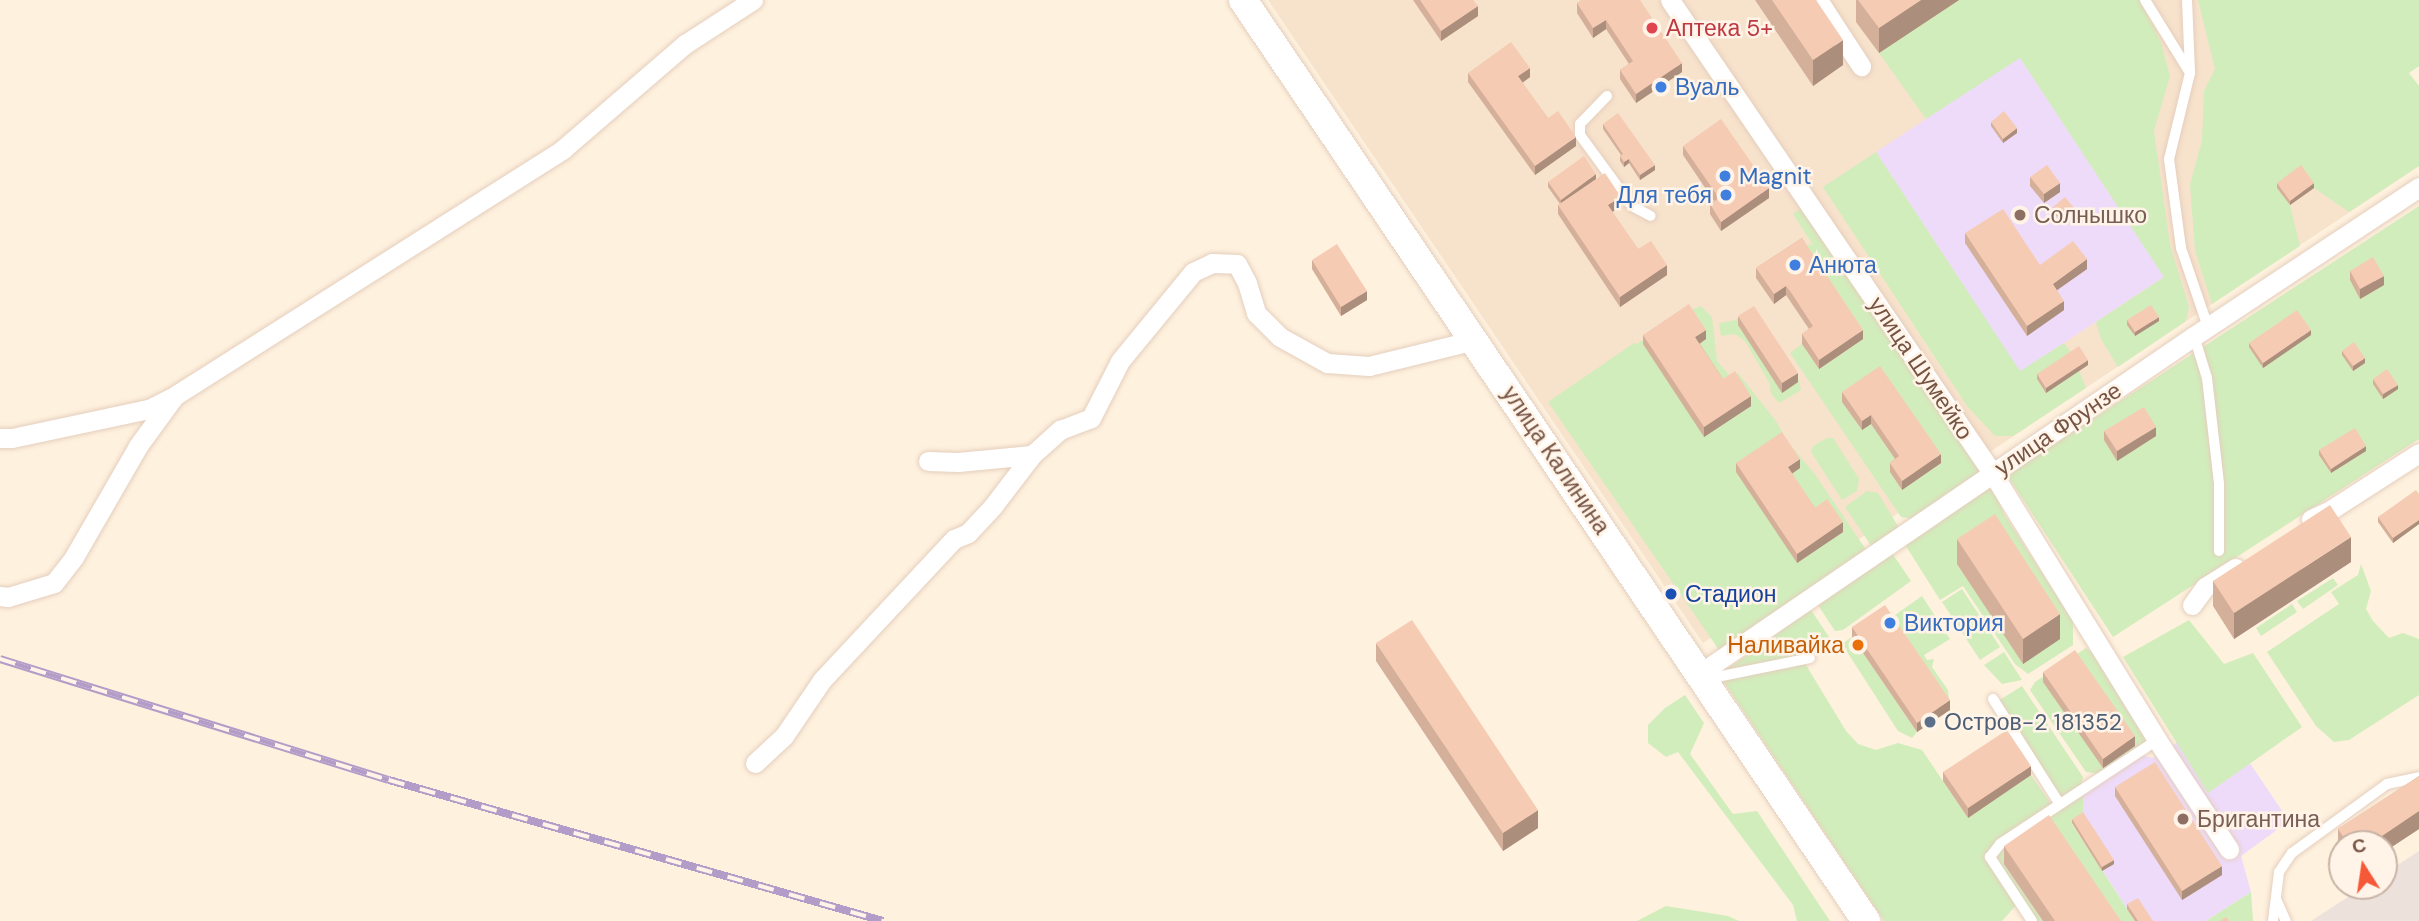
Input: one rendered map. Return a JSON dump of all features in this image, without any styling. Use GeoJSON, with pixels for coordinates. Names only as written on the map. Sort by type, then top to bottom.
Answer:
{"type":"FeatureCollection","features":[{"type":"Feature","properties":{"kind":"main road","name":"улица Калинина"},"geometry":{"type":"LineString","coordinates":[[1243,0],[1866,921]]}},
{"type":"Feature","properties":{"kind":"street"},"geometry":{"type":"LineString","coordinates":[[0,438],[12,438],[149,409],[176,395],[563,149],[685,44],[753,0]]}},
{"type":"Feature","properties":{"kind":"street","name":"улица Шумейко"},"geometry":{"type":"LineString","coordinates":[[1670,0],[1993,474],[2157,740],[2229,849]]}},
{"type":"Feature","properties":{"kind":"street"},"geometry":{"type":"LineString","coordinates":[[1818,0],[1861,66]]}},
{"type":"Feature","properties":{"kind":"street","name":"улица Фрунзе"},"geometry":{"type":"LineString","coordinates":[[1701,677],[2201,332],[2419,187]]}},
{"type":"Feature","properties":{"kind":"street"},"geometry":{"type":"LineString","coordinates":[[755,763],[784,736],[822,680],[954,539],[968,533],[1032,456],[1060,430],[1091,418],[1120,360],[1194,272],[1212,263],[1237,264],[1247,283],[1256,313],[1280,337],[1327,363],[1369,366],[1475,340]]}},
{"type":"Feature","properties":{"kind":"street"},"geometry":{"type":"LineString","coordinates":[[0,596],[8,597],[54,583],[74,557],[138,446],[176,395]]}},
{"type":"Feature","properties":{"kind":"street"},"geometry":{"type":"LineString","coordinates":[[2298,528],[2419,453]]}},
{"type":"Feature","properties":{"kind":"street"},"geometry":{"type":"LineString","coordinates":[[928,461],[958,462],[1032,456]]}},
{"type":"Feature","properties":{"kind":"street"},"geometry":{"type":"LineString","coordinates":[[2192,605],[2205,587],[2253,556]]}},
{"type":"Feature","properties":{"kind":"lane"},"geometry":{"type":"LineString","coordinates":[[2145,0],[2190,72]]}},
{"type":"Feature","properties":{"kind":"lane"},"geometry":{"type":"LineString","coordinates":[[2187,0],[2190,72],[2169,159],[2181,248],[2201,332],[2207,378],[2219,484],[2218,551]]}},
{"type":"Feature","properties":{"kind":"lane"},"geometry":{"type":"LineString","coordinates":[[1607,96],[1580,124],[1580,135],[1632,206],[1651,216]]}},
{"type":"Feature","properties":{"kind":"lane"},"geometry":{"type":"LineString","coordinates":[[1701,677],[1810,659]]}},
{"type":"Feature","properties":{"kind":"lane"},"geometry":{"type":"LineString","coordinates":[[1993,699],[2059,803]]}},
{"type":"Feature","properties":{"kind":"lane"},"geometry":{"type":"LineString","coordinates":[[2032,921],[1990,857],[2000,844],[2157,740]]}},
{"type":"Feature","properties":{"kind":"lane"},"geometry":{"type":"LineString","coordinates":[[2273,921],[2279,872],[2292,853],[2387,784],[2419,777]]}},
{"type":"Feature","properties":{"kind":"lane"},"geometry":{"type":"LineString","coordinates":[[2275,896],[2286,921]]}},
{"type":"Feature","properties":{"kind":"shaded area"},"geometry":{"type":"Polygon","coordinates":[[[1268,0],[2415,0],[2378,98],[2419,166],[1703,643],[1268,0]]]}},
{"type":"Feature","properties":{"kind":"shaded area","name":"Солнышко"},"geometry":{"type":"Polygon","coordinates":[[[2020,57],[2164,277],[2020,372],[1876,152],[2020,57]]]}},
{"type":"Feature","properties":{"kind":"shaded area","name":"Бригантина"},"geometry":{"type":"Polygon","coordinates":[[[2218,716],[2289,821],[2241,856],[2251,892],[2206,921],[2135,921],[2072,823],[2083,816],[2083,794],[2141,755],[2153,758],[2218,716]]]}},
{"type":"Feature","properties":{"kind":"shaded area"},"geometry":{"type":"Polygon","coordinates":[[[2419,851],[2419,921],[2311,921],[2343,900],[2398,900],[2398,865],[2419,851]]]}},
{"type":"Feature","properties":{"kind":"green space"},"geometry":{"type":"Polygon","coordinates":[[[1959,0],[2140,0],[2161,42],[2170,76],[2154,131],[2170,245],[2189,307],[2186,321],[2118,367],[2101,339],[2096,322],[2164,277],[2020,58],[1926,119],[1879,53],[1959,0]]]}},
{"type":"Feature","properties":{"kind":"green space"},"geometry":{"type":"Polygon","coordinates":[[[2198,0],[2419,0],[2419,66],[2409,73],[2419,86],[2419,166],[2349,212],[2314,188],[2277,188],[2290,205],[2300,246],[2212,304],[2195,251],[2190,184],[2202,141],[2204,91],[2215,69],[2198,0]]]}},
{"type":"Feature","properties":{"kind":"green space"},"geometry":{"type":"Polygon","coordinates":[[[1876,152],[2020,371],[2064,343],[2073,355],[2086,388],[2013,436],[1995,436],[1967,406],[1823,187],[1876,152]]]}},
{"type":"Feature","properties":{"kind":"green space"},"geometry":{"type":"Polygon","coordinates":[[[1806,205],[1982,463],[1980,473],[1973,480],[1914,519],[1901,517],[1790,353],[1802,344],[1819,369],[1863,339],[1802,248],[1756,278],[1756,272],[1799,244],[1813,245],[1793,214],[1806,205]],[[1880,375],[1842,402],[1862,430],[1871,424],[1899,465],[1890,472],[1902,490],[1941,463],[1880,375]]]}},
{"type":"Feature","properties":{"kind":"green space"},"geometry":{"type":"Polygon","coordinates":[[[2419,206],[2419,439],[2113,637],[2007,475],[2419,206]],[[2366,451],[2319,455],[2331,473],[2366,451]]]}},
{"type":"Feature","properties":{"kind":"green space"},"geometry":{"type":"Polygon","coordinates":[[[1701,306],[1712,317],[1717,361],[1731,377],[1738,373],[1776,421],[1787,441],[1814,473],[1867,551],[1719,650],[1548,402],[1634,343],[1637,344],[1681,314],[1701,306]]]}},
{"type":"Feature","properties":{"kind":"green space"},"geometry":{"type":"Polygon","coordinates":[[[1753,310],[1799,380],[1801,390],[1779,403],[1771,394],[1770,384],[1745,341],[1735,334],[1721,336],[1719,323],[1736,320],[1743,313],[1753,310]]]}},
{"type":"Feature","properties":{"kind":"green space"},"geometry":{"type":"Polygon","coordinates":[[[1827,438],[1833,438],[1859,479],[1857,491],[1842,500],[1811,452],[1813,446],[1827,438]]]}},
{"type":"Feature","properties":{"kind":"green space"},"geometry":{"type":"Polygon","coordinates":[[[1992,487],[2004,514],[2073,621],[2073,645],[2028,674],[2015,664],[1963,586],[1940,600],[1904,543],[1975,494],[1992,487]]]}},
{"type":"Feature","properties":{"kind":"green space"},"geometry":{"type":"Polygon","coordinates":[[[1867,491],[1878,493],[1899,528],[1872,547],[1845,507],[1867,491]]]}},
{"type":"Feature","properties":{"kind":"green space"},"geometry":{"type":"Polygon","coordinates":[[[1892,553],[1911,581],[1843,630],[1835,631],[1818,605],[1892,553]]]}},
{"type":"Feature","properties":{"kind":"green space"},"geometry":{"type":"Polygon","coordinates":[[[2361,564],[2371,591],[2366,609],[2373,621],[2389,638],[2403,633],[2419,639],[2419,695],[2349,740],[2334,742],[2316,726],[2267,652],[2339,604],[2331,592],[2358,575],[2361,564]]]}},
{"type":"Feature","properties":{"kind":"green space"},"geometry":{"type":"Polygon","coordinates":[[[2333,578],[2338,585],[2303,609],[2297,601],[2333,578]]]}},
{"type":"Feature","properties":{"kind":"green space"},"geometry":{"type":"Polygon","coordinates":[[[1962,589],[2000,647],[1980,660],[1942,602],[1962,589]]]}},
{"type":"Feature","properties":{"kind":"green space"},"geometry":{"type":"Polygon","coordinates":[[[1922,596],[1950,639],[1924,655],[1927,660],[1934,659],[1932,667],[1948,690],[1950,710],[1888,620],[1922,596]]]}},
{"type":"Feature","properties":{"kind":"green space"},"geometry":{"type":"Polygon","coordinates":[[[2292,604],[2297,612],[2261,636],[2256,628],[2292,604]]]}},
{"type":"Feature","properties":{"kind":"green space"},"geometry":{"type":"Polygon","coordinates":[[[1811,610],[1829,637],[1822,644],[1797,657],[1806,665],[1846,731],[1858,744],[1876,750],[1898,743],[1922,750],[1968,818],[2031,775],[2056,811],[2083,794],[2083,816],[2072,824],[2135,921],[2109,921],[2005,864],[2043,921],[2032,921],[2019,902],[2002,921],[1884,921],[1719,675],[1811,610]]]}},
{"type":"Feature","properties":{"kind":"green space"},"geometry":{"type":"Polygon","coordinates":[[[2189,620],[2224,664],[2253,653],[2302,727],[2208,793],[2123,657],[2189,620]]]}},
{"type":"Feature","properties":{"kind":"green space"},"geometry":{"type":"Polygon","coordinates":[[[1852,637],[1917,732],[1912,738],[1898,731],[1842,644],[1852,637]]]}},
{"type":"Feature","properties":{"kind":"green space"},"geometry":{"type":"Polygon","coordinates":[[[2086,648],[2101,660],[2149,734],[2143,745],[2100,774],[2086,772],[2030,690],[2035,682],[2086,648]]]}},
{"type":"Feature","properties":{"kind":"green space"},"geometry":{"type":"Polygon","coordinates":[[[2004,652],[2022,680],[2002,684],[1984,665],[2004,652]]]}},
{"type":"Feature","properties":{"kind":"green space"},"geometry":{"type":"Polygon","coordinates":[[[2022,686],[2083,777],[2081,785],[2061,798],[1998,701],[2022,686]]]}},
{"type":"Feature","properties":{"kind":"green space"},"geometry":{"type":"Polygon","coordinates":[[[1685,695],[1704,723],[1690,754],[1733,814],[1757,811],[1830,921],[1797,921],[1793,905],[1678,752],[1666,757],[1648,743],[1648,725],[1665,708],[1685,695]]]}},
{"type":"Feature","properties":{"kind":"green space"},"geometry":{"type":"Polygon","coordinates":[[[2251,892],[2253,921],[2206,921],[2251,892]]]}},
{"type":"Feature","properties":{"kind":"green space"},"geometry":{"type":"Polygon","coordinates":[[[1666,906],[1728,916],[1739,921],[1637,921],[1666,906]]]}},
{"type":"Feature","properties":{"kind":"building"},"geometry":{"type":"Polygon","coordinates":[[[1420,0],[1473,0],[1478,6],[1441,31],[1420,0]]]}},
{"type":"Feature","properties":{"kind":"building"},"geometry":{"type":"Polygon","coordinates":[[[1582,0],[1640,0],[1682,63],[1636,94],[1620,70],[1633,61],[1606,20],[1593,28],[1577,3],[1582,0]]]}},
{"type":"Feature","properties":{"kind":"building"},"geometry":{"type":"Polygon","coordinates":[[[1772,0],[1816,0],[1843,40],[1813,60],[1772,0]]]}},
{"type":"Feature","properties":{"kind":"building"},"geometry":{"type":"Polygon","coordinates":[[[1858,0],[1921,0],[1879,28],[1858,0]]]}},
{"type":"Feature","properties":{"kind":"building"},"geometry":{"type":"Polygon","coordinates":[[[1511,42],[1530,68],[1518,76],[1548,118],[1558,111],[1576,137],[1535,166],[1468,73],[1511,42]]]}},
{"type":"Feature","properties":{"kind":"building"},"geometry":{"type":"Polygon","coordinates":[[[2004,111],[2017,128],[2003,139],[1991,122],[2004,111]]]}},
{"type":"Feature","properties":{"kind":"building"},"geometry":{"type":"Polygon","coordinates":[[[1618,113],[1655,165],[1640,175],[1629,159],[1624,162],[1620,156],[1623,154],[1603,124],[1618,113]]]}},
{"type":"Feature","properties":{"kind":"building","name":"Magnit"},"geometry":{"type":"Polygon","coordinates":[[[1721,119],[1769,188],[1721,222],[1710,204],[1719,198],[1683,146],[1721,119]]]}},
{"type":"Feature","properties":{"kind":"building"},"geometry":{"type":"Polygon","coordinates":[[[1584,156],[1596,174],[1561,200],[1548,182],[1584,156]]]}},
{"type":"Feature","properties":{"kind":"building"},"geometry":{"type":"Polygon","coordinates":[[[2047,165],[2060,183],[2044,194],[2030,177],[2047,165]]]}},
{"type":"Feature","properties":{"kind":"building"},"geometry":{"type":"Polygon","coordinates":[[[2301,165],[2314,183],[2290,201],[2277,183],[2301,165]]]}},
{"type":"Feature","properties":{"kind":"building"},"geometry":{"type":"Polygon","coordinates":[[[1605,173],[1621,197],[1608,205],[1638,249],[1651,241],[1667,265],[1620,297],[1558,205],[1605,173]]]}},
{"type":"Feature","properties":{"kind":"building"},"geometry":{"type":"Polygon","coordinates":[[[2065,197],[2075,209],[2063,219],[2053,207],[2065,197]]]}},
{"type":"Feature","properties":{"kind":"building"},"geometry":{"type":"Polygon","coordinates":[[[2003,209],[2040,265],[2073,241],[2087,259],[2053,284],[2064,301],[2027,326],[1965,233],[2003,209]]]}},
{"type":"Feature","properties":{"kind":"building"},"geometry":{"type":"Polygon","coordinates":[[[1802,238],[1863,330],[1819,360],[1802,334],[1813,326],[1790,291],[1786,286],[1774,294],[1756,268],[1802,238]]]}},
{"type":"Feature","properties":{"kind":"building"},"geometry":{"type":"Polygon","coordinates":[[[1337,244],[1367,291],[1341,307],[1312,260],[1337,244]]]}},
{"type":"Feature","properties":{"kind":"building"},"geometry":{"type":"Polygon","coordinates":[[[2373,257],[2384,276],[2360,289],[2350,271],[2373,257]]]}},
{"type":"Feature","properties":{"kind":"building"},"geometry":{"type":"Polygon","coordinates":[[[1689,304],[1706,330],[1695,337],[1723,379],[1735,371],[1751,396],[1704,427],[1643,335],[1689,304]]]}},
{"type":"Feature","properties":{"kind":"building"},"geometry":{"type":"Polygon","coordinates":[[[2151,305],[2159,317],[2135,332],[2127,320],[2151,305]]]}},
{"type":"Feature","properties":{"kind":"building"},"geometry":{"type":"Polygon","coordinates":[[[1754,306],[1798,373],[1782,383],[1738,316],[1754,306]]]}},
{"type":"Feature","properties":{"kind":"building"},"geometry":{"type":"Polygon","coordinates":[[[2297,310],[2311,330],[2263,363],[2249,343],[2297,310]]]}},
{"type":"Feature","properties":{"kind":"building"},"geometry":{"type":"Polygon","coordinates":[[[2354,342],[2365,358],[2353,366],[2342,351],[2354,342]]]}},
{"type":"Feature","properties":{"kind":"building"},"geometry":{"type":"Polygon","coordinates":[[[2079,346],[2088,360],[2046,388],[2037,374],[2079,346]]]}},
{"type":"Feature","properties":{"kind":"building"},"geometry":{"type":"Polygon","coordinates":[[[1880,366],[1941,454],[1902,481],[1890,463],[1899,456],[1897,453],[1871,415],[1862,421],[1842,392],[1880,366]]]}},
{"type":"Feature","properties":{"kind":"building"},"geometry":{"type":"Polygon","coordinates":[[[2387,369],[2398,385],[2383,394],[2373,379],[2387,369]]]}},
{"type":"Feature","properties":{"kind":"building"},"geometry":{"type":"Polygon","coordinates":[[[2144,407],[2156,427],[2117,451],[2104,431],[2144,407]]]}},
{"type":"Feature","properties":{"kind":"building"},"geometry":{"type":"Polygon","coordinates":[[[2355,428],[2366,446],[2331,469],[2319,450],[2355,428]]]}},
{"type":"Feature","properties":{"kind":"building"},"geometry":{"type":"Polygon","coordinates":[[[1782,432],[1800,459],[1788,467],[1815,508],[1827,499],[1843,522],[1797,554],[1736,463],[1782,432]]]}},
{"type":"Feature","properties":{"kind":"building"},"geometry":{"type":"Polygon","coordinates":[[[2416,490],[2419,494],[2419,520],[2393,538],[2378,517],[2416,490]]]}},
{"type":"Feature","properties":{"kind":"building"},"geometry":{"type":"Polygon","coordinates":[[[2330,505],[2351,537],[2234,613],[2213,581],[2330,505]]]}},
{"type":"Feature","properties":{"kind":"building"},"geometry":{"type":"Polygon","coordinates":[[[1995,514],[2060,614],[2023,639],[1957,539],[1995,514]]]}},
{"type":"Feature","properties":{"kind":"building"},"geometry":{"type":"Polygon","coordinates":[[[1885,605],[1950,700],[1917,723],[1852,627],[1885,605]]]}},
{"type":"Feature","properties":{"kind":"building"},"geometry":{"type":"Polygon","coordinates":[[[1412,620],[1538,810],[1503,833],[1376,643],[1412,620]]]}},
{"type":"Feature","properties":{"kind":"building"},"geometry":{"type":"Polygon","coordinates":[[[2075,650],[2135,736],[2103,759],[2043,672],[2075,650]]]}},
{"type":"Feature","properties":{"kind":"building"},"geometry":{"type":"Polygon","coordinates":[[[2007,730],[2031,766],[1968,808],[1943,772],[2007,730]]]}},
{"type":"Feature","properties":{"kind":"building"},"geometry":{"type":"Polygon","coordinates":[[[2155,762],[2222,866],[2182,891],[2115,787],[2155,762]]]}},
{"type":"Feature","properties":{"kind":"building"},"geometry":{"type":"Polygon","coordinates":[[[2419,776],[2419,811],[2391,830],[2338,829],[2419,776]]]}},
{"type":"Feature","properties":{"kind":"building"},"geometry":{"type":"Polygon","coordinates":[[[2083,812],[2114,860],[2102,867],[2072,819],[2083,812]]]}},
{"type":"Feature","properties":{"kind":"building"},"geometry":{"type":"Polygon","coordinates":[[[2049,815],[2121,921],[2055,921],[2004,846],[2049,815]]]}},
{"type":"Feature","properties":{"kind":"building"},"geometry":{"type":"Polygon","coordinates":[[[2138,898],[2153,921],[2138,921],[2127,904],[2138,898]]]}},
{"type":"Feature","properties":{"kind":"railway"},"geometry":{"type":"LineString","coordinates":[[0,659],[389,780],[883,921]]}},
{"type":"Feature","properties":{"kind":"place","name":"Аптека 5+"},"geometry":{"type":"Point","coordinates":[1652,28]}},
{"type":"Feature","properties":{"kind":"place","name":"Вуаль"},"geometry":{"type":"Point","coordinates":[1661,87]}},
{"type":"Feature","properties":{"kind":"place","name":"Magnit"},"geometry":{"type":"Point","coordinates":[1725,176]}},
{"type":"Feature","properties":{"kind":"place","name":"Для тебя"},"geometry":{"type":"Point","coordinates":[1726,195]}},
{"type":"Feature","properties":{"kind":"place","name":"Солнышко"},"geometry":{"type":"Point","coordinates":[2020,215]}},
{"type":"Feature","properties":{"kind":"place","name":"Анюта"},"geometry":{"type":"Point","coordinates":[1795,265]}},
{"type":"Feature","properties":{"kind":"place","name":"Стадион"},"geometry":{"type":"Point","coordinates":[1671,594]}},
{"type":"Feature","properties":{"kind":"place","name":"Виктория"},"geometry":{"type":"Point","coordinates":[1890,623]}},
{"type":"Feature","properties":{"kind":"place","name":"Наливайка"},"geometry":{"type":"Point","coordinates":[1858,645]}},
{"type":"Feature","properties":{"kind":"place","name":"Остров-2 181352"},"geometry":{"type":"Point","coordinates":[1930,722]}},
{"type":"Feature","properties":{"kind":"place","name":"Бригантина"},"geometry":{"type":"Point","coordinates":[2183,819]}}]}
